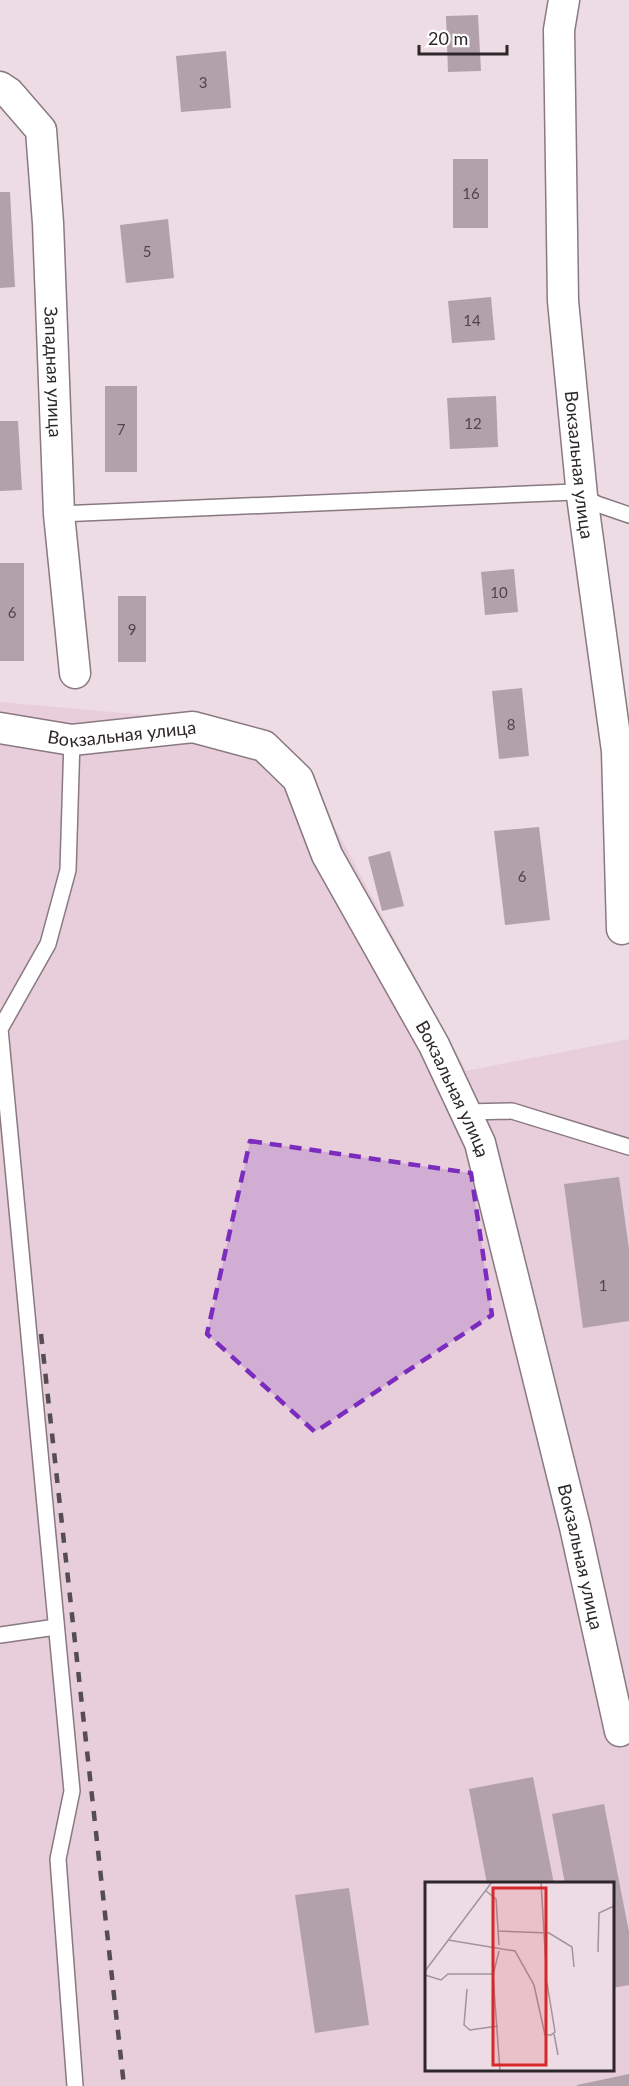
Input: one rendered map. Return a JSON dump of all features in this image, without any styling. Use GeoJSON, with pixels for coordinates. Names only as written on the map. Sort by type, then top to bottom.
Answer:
{"type":"FeatureCollection","features":[{"type":"Feature","properties":{"kind":"street","name":"Вокзальная улица"},"geometry":{"type":"LineString","coordinates":[[564,0],[560,30],[563,301],[582,496],[617,751],[622,928]]}},
{"type":"Feature","properties":{"kind":"street","name":"Западная улица"},"geometry":{"type":"LineString","coordinates":[[0,87],[9,93],[41,130],[48,223],[59,514],[75,673]]}},
{"type":"Feature","properties":{"kind":"street","name":"Вокзальная улица"},"geometry":{"type":"LineString","coordinates":[[0,728],[72,740],[193,727],[264,746],[298,778],[327,855],[434,1045],[483,1155],[624,1732]]}},
{"type":"Feature","properties":{"kind":"lane"},"geometry":{"type":"LineString","coordinates":[[59,514],[575,492],[629,515]]}},
{"type":"Feature","properties":{"kind":"lane"},"geometry":{"type":"LineString","coordinates":[[72,740],[68,870],[48,944],[4,1012],[0,1029],[72,1791],[58,1859],[75,2086]]}},
{"type":"Feature","properties":{"kind":"lane"},"geometry":{"type":"LineString","coordinates":[[465,1112],[512,1111],[629,1147]]}},
{"type":"Feature","properties":{"kind":"lane"},"geometry":{"type":"LineString","coordinates":[[0,1635],[56,1627]]}},
{"type":"Feature","properties":{"kind":"highlighted area"},"geometry":{"type":"Polygon","coordinates":[[[250,1141],[471,1173],[492,1315],[315,1432],[207,1334],[250,1141]]]}},
{"type":"Feature","properties":{"kind":"shaded area"},"geometry":{"type":"Polygon","coordinates":[[[0,702],[247,724],[273,738],[337,831],[466,1071],[629,1039],[629,2086],[0,2086],[0,702]]]}},
{"type":"Feature","properties":{"kind":"building"},"geometry":{"type":"Polygon","coordinates":[[[478,15],[481,71],[448,72],[446,16],[478,15]]]}},
{"type":"Feature","properties":{"kind":"building"},"geometry":{"type":"Polygon","coordinates":[[[226,51],[231,108],[181,112],[176,56],[226,51]]]}},
{"type":"Feature","properties":{"kind":"building"},"geometry":{"type":"Polygon","coordinates":[[[453,159],[488,159],[488,228],[453,228],[453,159]]]}},
{"type":"Feature","properties":{"kind":"building"},"geometry":{"type":"Polygon","coordinates":[[[0,192],[10,192],[15,287],[0,288],[0,192]]]}},
{"type":"Feature","properties":{"kind":"building"},"geometry":{"type":"Polygon","coordinates":[[[168,219],[174,278],[126,283],[120,225],[168,219]]]}},
{"type":"Feature","properties":{"kind":"building"},"geometry":{"type":"Polygon","coordinates":[[[491,297],[495,340],[452,343],[448,301],[491,297]]]}},
{"type":"Feature","properties":{"kind":"building"},"geometry":{"type":"Polygon","coordinates":[[[105,386],[137,386],[137,472],[105,472],[105,386]]]}},
{"type":"Feature","properties":{"kind":"building"},"geometry":{"type":"Polygon","coordinates":[[[496,396],[498,447],[450,449],[447,398],[496,396]]]}},
{"type":"Feature","properties":{"kind":"building"},"geometry":{"type":"Polygon","coordinates":[[[0,421],[18,421],[22,490],[0,491],[0,421]]]}},
{"type":"Feature","properties":{"kind":"building"},"geometry":{"type":"Polygon","coordinates":[[[0,563],[24,563],[24,661],[0,661],[0,563]]]}},
{"type":"Feature","properties":{"kind":"building"},"geometry":{"type":"Polygon","coordinates":[[[514,569],[518,612],[485,615],[481,572],[514,569]]]}},
{"type":"Feature","properties":{"kind":"building"},"geometry":{"type":"Polygon","coordinates":[[[118,596],[146,596],[146,662],[118,662],[118,596]]]}},
{"type":"Feature","properties":{"kind":"building"},"geometry":{"type":"Polygon","coordinates":[[[522,688],[529,756],[499,759],[492,691],[522,688]]]}},
{"type":"Feature","properties":{"kind":"building"},"geometry":{"type":"Polygon","coordinates":[[[539,827],[550,920],[505,925],[494,831],[539,827]]]}},
{"type":"Feature","properties":{"kind":"building"},"geometry":{"type":"Polygon","coordinates":[[[390,851],[404,906],[382,911],[368,857],[390,851]]]}},
{"type":"Feature","properties":{"kind":"building"},"geometry":{"type":"Polygon","coordinates":[[[619,1177],[629,1249],[629,1321],[583,1328],[564,1184],[619,1177]]]}},
{"type":"Feature","properties":{"kind":"building"},"geometry":{"type":"Polygon","coordinates":[[[533,1777],[554,1882],[487,1882],[469,1789],[533,1777]]]}},
{"type":"Feature","properties":{"kind":"building"},"geometry":{"type":"Polygon","coordinates":[[[604,1804],[629,1932],[629,1985],[614,1988],[614,1882],[565,1882],[552,1814],[604,1804]]]}},
{"type":"Feature","properties":{"kind":"building"},"geometry":{"type":"Polygon","coordinates":[[[349,1888],[369,2025],[315,2033],[295,1895],[349,1888]]]}},
{"type":"Feature","properties":{"kind":"building"},"geometry":{"type":"Polygon","coordinates":[[[629,2074],[629,2086],[577,2086],[577,2085],[629,2074]]]}},
{"type":"Feature","properties":{"kind":"railway"},"geometry":{"type":"LineString","coordinates":[[41,1334],[124,2086]]}}]}
